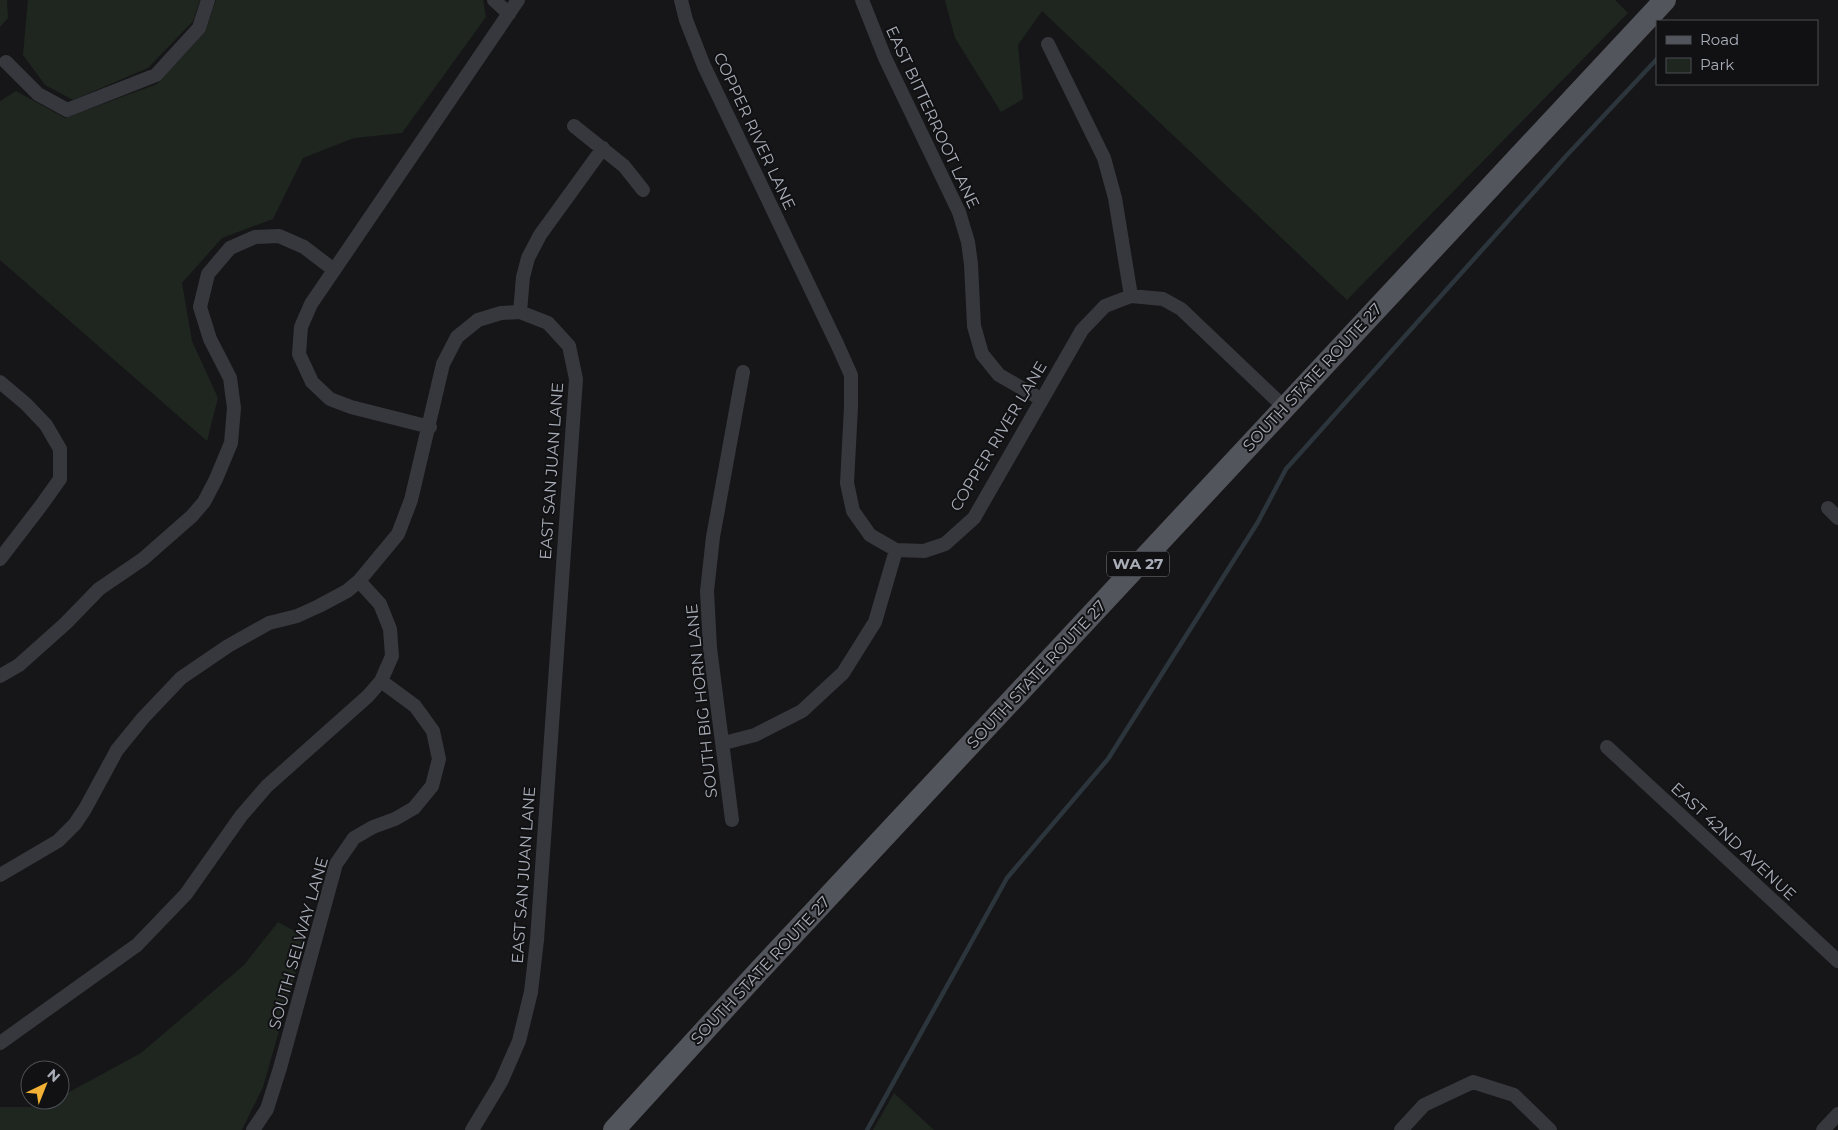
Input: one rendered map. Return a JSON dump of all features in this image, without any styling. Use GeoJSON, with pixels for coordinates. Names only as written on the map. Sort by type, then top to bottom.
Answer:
{"type":"FeatureCollection","features":[{"type":"Feature","properties":{"kind":"main road","name":"SOUTH STATE ROUTE 27"},"geometry":{"type":"LineString","coordinates":[[614,1130],[758,972],[1665,0]]}},
{"type":"Feature","properties":{"kind":"street"},"geometry":{"type":"LineString","coordinates":[[6,62],[38,94],[68,110],[156,75],[199,28],[208,0]]}},
{"type":"Feature","properties":{"kind":"street"},"geometry":{"type":"LineString","coordinates":[[494,0],[509,14]]}},
{"type":"Feature","properties":{"kind":"street"},"geometry":{"type":"LineString","coordinates":[[430,427],[351,407],[330,399],[312,382],[300,354],[301,327],[311,304],[518,0]]}},
{"type":"Feature","properties":{"kind":"street","name":"COPPER RIVER LANE"},"geometry":{"type":"LineString","coordinates":[[681,0],[686,20],[704,66],[851,375],[847,483],[853,511],[870,535],[896,550],[924,551],[945,544],[974,518],[1082,330],[1105,306],[1131,296],[1163,299],[1181,309],[1284,407]]}},
{"type":"Feature","properties":{"kind":"street","name":"EAST BITTERROOT LANE"},"geometry":{"type":"LineString","coordinates":[[862,0],[885,58],[959,212],[972,264],[974,326],[982,354],[1000,375],[1041,399]]}},
{"type":"Feature","properties":{"kind":"street"},"geometry":{"type":"LineString","coordinates":[[1048,44],[1104,158],[1115,198],[1131,296]]}},
{"type":"Feature","properties":{"kind":"street"},"geometry":{"type":"LineString","coordinates":[[574,126],[624,166],[643,190]]}},
{"type":"Feature","properties":{"kind":"street"},"geometry":{"type":"LineString","coordinates":[[520,312],[523,277],[528,258],[540,235],[603,148]]}},
{"type":"Feature","properties":{"kind":"street"},"geometry":{"type":"LineString","coordinates":[[0,676],[20,665],[66,623],[99,589],[143,559],[192,516],[204,502],[231,443],[234,408],[230,378],[210,339],[200,307],[208,274],[230,248],[255,237],[280,236],[304,247],[334,270]]}},
{"type":"Feature","properties":{"kind":"street","name":"EAST SAN JUAN LANE"},"geometry":{"type":"LineString","coordinates":[[0,875],[58,842],[75,824],[117,750],[143,718],[181,678],[228,646],[269,624],[297,616],[320,606],[347,592],[359,580],[398,534],[411,500],[430,427],[443,364],[457,337],[478,320],[501,313],[520,312],[548,323],[569,346],[576,379],[537,930],[531,992],[519,1041],[501,1082],[472,1130]]}},
{"type":"Feature","properties":{"kind":"street","name":"SOUTH BIG HORN LANE"},"geometry":{"type":"LineString","coordinates":[[732,820],[724,743],[710,648],[707,591],[712,537],[743,372]]}},
{"type":"Feature","properties":{"kind":"street"},"geometry":{"type":"LineString","coordinates":[[0,382],[26,404],[46,425],[60,449],[60,478],[40,508],[0,560]]}},
{"type":"Feature","properties":{"kind":"street"},"geometry":{"type":"LineString","coordinates":[[724,743],[755,736],[802,711],[843,673],[875,622],[896,550]]}},
{"type":"Feature","properties":{"kind":"street"},"geometry":{"type":"LineString","coordinates":[[0,1043],[137,945],[186,894],[241,816],[267,786],[368,696],[381,681],[392,656],[390,629],[380,604],[359,580]]}},
{"type":"Feature","properties":{"kind":"street","name":"SOUTH SELWAY LANE"},"geometry":{"type":"LineString","coordinates":[[253,1130],[266,1109],[280,1068],[336,864],[354,838],[373,826],[395,819],[414,808],[432,786],[439,759],[433,730],[415,706],[381,681]]}},
{"type":"Feature","properties":{"kind":"street","name":"EAST 42ND AVENUE"},"geometry":{"type":"LineString","coordinates":[[1607,747],[1838,961]]}},
{"type":"Feature","properties":{"kind":"street"},"geometry":{"type":"LineString","coordinates":[[1401,1130],[1424,1105],[1473,1082],[1514,1096],[1550,1130]]}},
{"type":"Feature","properties":{"kind":"street"},"geometry":{"type":"LineString","coordinates":[[1823,1130],[1838,1114]]}},
{"type":"Feature","properties":{"kind":"green space"},"geometry":{"type":"Polygon","coordinates":[[[0,0],[7,0],[8,18],[0,27],[0,0]]]}},
{"type":"Feature","properties":{"kind":"green space"},"geometry":{"type":"Polygon","coordinates":[[[28,0],[200,0],[193,21],[148,68],[73,100],[45,85],[23,55],[28,0]]]}},
{"type":"Feature","properties":{"kind":"green space"},"geometry":{"type":"Polygon","coordinates":[[[216,0],[483,0],[486,17],[402,133],[354,138],[303,158],[273,219],[222,238],[182,283],[192,341],[218,398],[207,441],[0,260],[0,101],[16,91],[65,118],[157,84],[205,32],[216,0]]]}},
{"type":"Feature","properties":{"kind":"green space"},"geometry":{"type":"Polygon","coordinates":[[[945,0],[1615,0],[1628,13],[1347,300],[1042,11],[1018,45],[1023,99],[1001,112],[955,38],[945,0]]]}},
{"type":"Feature","properties":{"kind":"green space"},"geometry":{"type":"Polygon","coordinates":[[[278,922],[306,937],[263,1087],[242,1130],[0,1130],[0,1107],[20,1107],[20,1110],[70,1110],[70,1092],[141,1053],[244,965],[278,922]]]}},
{"type":"Feature","properties":{"kind":"green space"},"geometry":{"type":"Polygon","coordinates":[[[894,1093],[934,1130],[873,1130],[894,1093]]]}},
{"type":"Feature","properties":{"kind":"waterway"},"geometry":{"type":"LineString","coordinates":[[867,1130],[1007,878],[1108,759],[1258,522],[1286,469],[1567,155],[1656,60]]}}]}
